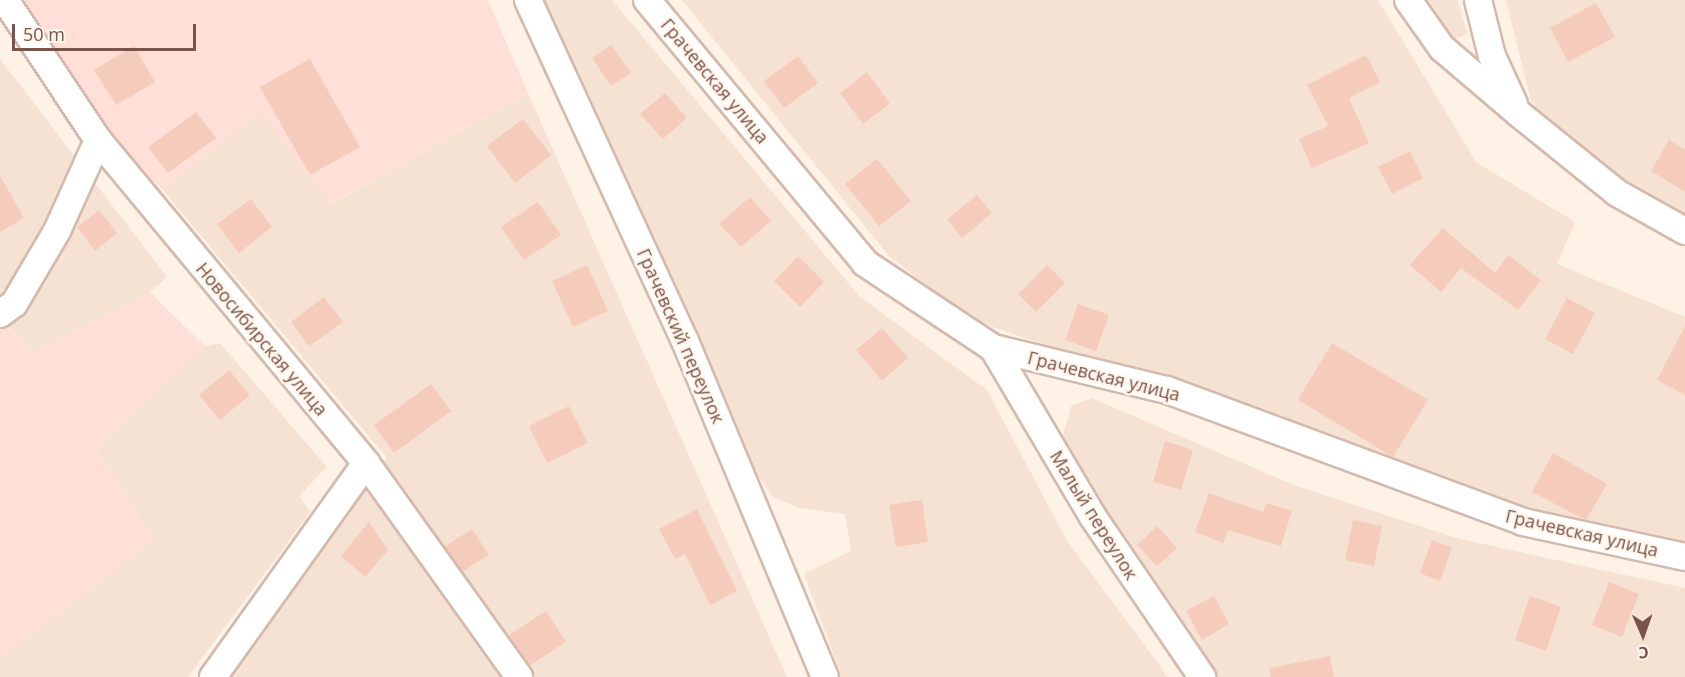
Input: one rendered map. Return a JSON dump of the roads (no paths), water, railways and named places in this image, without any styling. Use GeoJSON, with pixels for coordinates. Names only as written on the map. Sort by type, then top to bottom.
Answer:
{"type":"FeatureCollection","features":[{"type":"Feature","properties":{"kind":"street","name":"Новосибирская улица"},"geometry":{"type":"LineString","coordinates":[[5,0],[98,140],[366,463],[519,677]]}},
{"type":"Feature","properties":{"kind":"street","name":"Грачевский переулок"},"geometry":{"type":"LineString","coordinates":[[528,0],[685,341],[825,677]]}},
{"type":"Feature","properties":{"kind":"street","name":"Грачевская улица"},"geometry":{"type":"LineString","coordinates":[[647,0],[865,263],[993,348],[1167,390],[1523,522],[1685,557]]}},
{"type":"Feature","properties":{"kind":"street"},"geometry":{"type":"LineString","coordinates":[[1408,0],[1442,48],[1518,113],[1617,193],[1685,231]]}},
{"type":"Feature","properties":{"kind":"street"},"geometry":{"type":"LineString","coordinates":[[1478,0],[1492,56],[1518,113]]}},
{"type":"Feature","properties":{"kind":"street"},"geometry":{"type":"LineString","coordinates":[[0,314],[14,304],[57,231],[98,140]]}},
{"type":"Feature","properties":{"kind":"street","name":"Малый переулок"},"geometry":{"type":"LineString","coordinates":[[993,348],[1093,518],[1202,677]]}},
{"type":"Feature","properties":{"kind":"street"},"geometry":{"type":"LineString","coordinates":[[213,677],[366,463]]}}]}
